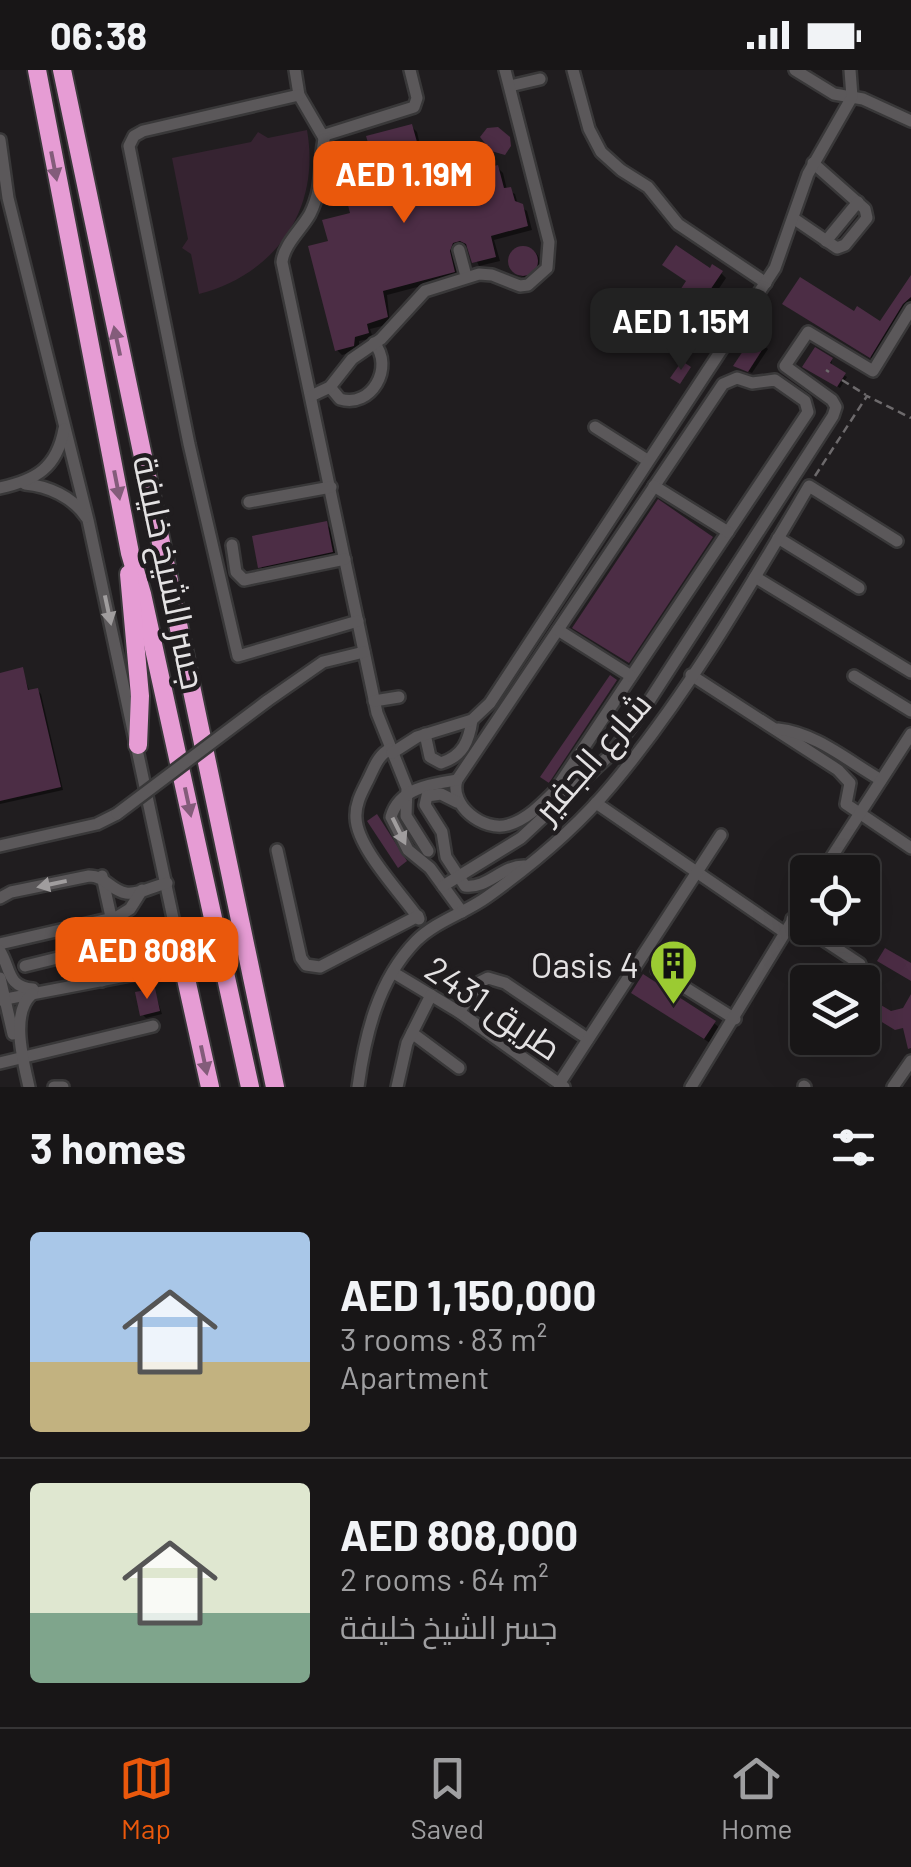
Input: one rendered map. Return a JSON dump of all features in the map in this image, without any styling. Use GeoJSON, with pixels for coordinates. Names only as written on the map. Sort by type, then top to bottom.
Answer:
{"type":"FeatureCollection","features":[{"type":"Feature","properties":{"kind":"highway","name":"جسر الشيخ خليفة"},"geometry":{"type":"LineString","coordinates":[[37,70],[130,553],[250,1087]]}},
{"type":"Feature","properties":{"kind":"highway","name":"جسر الشيخ خليفة"},"geometry":{"type":"LineString","coordinates":[[62,70],[275,1087]]}},
{"type":"Feature","properties":{"kind":"highway"},"geometry":{"type":"LineString","coordinates":[[130,553],[129,582],[140,696],[138,745]]}},
{"type":"Feature","properties":{"kind":"highway"},"geometry":{"type":"LineString","coordinates":[[183,965],[210,1087]]}},
{"type":"Feature","properties":{"kind":"street"},"geometry":{"type":"LineString","coordinates":[[294,70],[299,95],[324,138],[323,173],[315,204],[285,250],[282,262],[374,701],[408,794],[406,816],[427,864],[462,912]]}},
{"type":"Feature","properties":{"kind":"street"},"geometry":{"type":"LineString","coordinates":[[324,138],[331,131],[414,107],[417,98],[410,70]]}},
{"type":"Feature","properties":{"kind":"street"},"geometry":{"type":"LineString","coordinates":[[311,396],[330,387],[352,359],[374,343],[425,291],[466,276],[492,275],[513,284],[528,285],[542,275],[550,260],[549,242],[506,70]]}},
{"type":"Feature","properties":{"kind":"street"},"geometry":{"type":"LineString","coordinates":[[573,70],[589,129],[601,152],[620,170],[648,187],[678,224],[766,284]]}},
{"type":"Feature","properties":{"kind":"street"},"geometry":{"type":"LineString","coordinates":[[795,70],[834,94],[862,99],[911,121]]}},
{"type":"Feature","properties":{"kind":"street"},"geometry":{"type":"LineString","coordinates":[[428,932],[357,828],[356,810],[361,793],[381,753],[472,720],[490,703],[766,284],[813,164],[852,97],[850,70]]}},
{"type":"Feature","properties":{"kind":"street"},"geometry":{"type":"LineString","coordinates":[[510,86],[540,79]]}},
{"type":"Feature","properties":{"kind":"street"},"geometry":{"type":"LineString","coordinates":[[299,95],[143,131],[131,141],[130,151],[238,656],[358,621]]}},
{"type":"Feature","properties":{"kind":"street"},"geometry":{"type":"LineString","coordinates":[[0,140],[4,199],[88,520],[167,883],[172,930],[183,965],[3,999]]}},
{"type":"Feature","properties":{"kind":"street"},"geometry":{"type":"LineString","coordinates":[[793,218],[834,247],[843,247],[866,222],[867,212],[858,202],[813,164]]}},
{"type":"Feature","properties":{"kind":"street"},"geometry":{"type":"LineString","coordinates":[[459,250],[466,276]]}},
{"type":"Feature","properties":{"kind":"street"},"geometry":{"type":"LineString","coordinates":[[443,886],[521,838],[620,742],[834,416],[836,407],[832,400],[785,366],[808,332],[872,372],[911,309]]}},
{"type":"Feature","properties":{"kind":"street"},"geometry":{"type":"LineString","coordinates":[[330,387],[340,400],[363,399],[384,365],[374,343]]}},
{"type":"Feature","properties":{"kind":"street"},"geometry":{"type":"LineString","coordinates":[[424,801],[430,795],[441,794],[485,823],[498,826],[530,814],[560,783],[808,412],[805,401],[771,379],[752,383],[736,378],[726,380],[457,780],[454,791],[458,802]]}},
{"type":"Feature","properties":{"kind":"street"},"geometry":{"type":"LineString","coordinates":[[0,488],[21,484],[47,470],[61,446],[65,425]]}},
{"type":"Feature","properties":{"kind":"street"},"geometry":{"type":"LineString","coordinates":[[595,426],[647,460]]}},
{"type":"Feature","properties":{"kind":"street"},"geometry":{"type":"LineString","coordinates":[[21,484],[58,492],[82,509],[88,520]]}},
{"type":"Feature","properties":{"kind":"street"},"geometry":{"type":"LineString","coordinates":[[654,486],[728,532]]}},
{"type":"Feature","properties":{"kind":"street"},"geometry":{"type":"LineString","coordinates":[[808,486],[897,541]]}},
{"type":"Feature","properties":{"kind":"street","name":"شارع الجفير"},"geometry":{"type":"LineString","coordinates":[[358,1087],[365,1035],[376,1006],[414,942],[526,866],[596,803],[638,753],[692,675],[808,486]]}},
{"type":"Feature","properties":{"kind":"street"},"geometry":{"type":"LineString","coordinates":[[249,502],[331,487]]}},
{"type":"Feature","properties":{"kind":"street"},"geometry":{"type":"LineString","coordinates":[[778,538],[859,588]]}},
{"type":"Feature","properties":{"kind":"street"},"geometry":{"type":"LineString","coordinates":[[232,545],[238,576],[244,580],[345,559]]}},
{"type":"Feature","properties":{"kind":"street"},"geometry":{"type":"LineString","coordinates":[[754,577],[911,672]]}},
{"type":"Feature","properties":{"kind":"street"},"geometry":{"type":"LineString","coordinates":[[558,630],[632,676]]}},
{"type":"Feature","properties":{"kind":"street"},"geometry":{"type":"LineString","coordinates":[[0,846],[97,824],[117,814],[324,662],[364,652]]}},
{"type":"Feature","properties":{"kind":"street","name":"شارع الجفير"},"geometry":{"type":"LineString","coordinates":[[692,675],[778,728],[782,735],[848,780],[845,801],[859,816]]}},
{"type":"Feature","properties":{"kind":"street"},"geometry":{"type":"LineString","coordinates":[[854,676],[911,712]]}},
{"type":"Feature","properties":{"kind":"street"},"geometry":{"type":"LineString","coordinates":[[374,701],[399,696]]}},
{"type":"Feature","properties":{"kind":"street"},"geometry":{"type":"LineString","coordinates":[[425,734],[430,756],[441,763],[464,747],[472,720]]}},
{"type":"Feature","properties":{"kind":"street"},"geometry":{"type":"LineString","coordinates":[[778,728],[816,740],[881,780]]}},
{"type":"Feature","properties":{"kind":"street"},"geometry":{"type":"LineString","coordinates":[[833,855],[911,735]]}},
{"type":"Feature","properties":{"kind":"street"},"geometry":{"type":"LineString","coordinates":[[408,794],[421,787],[457,780]]}},
{"type":"Feature","properties":{"kind":"street"},"geometry":{"type":"LineString","coordinates":[[408,794],[424,801],[442,832],[446,857],[458,876]]}},
{"type":"Feature","properties":{"kind":"street"},"geometry":{"type":"LineString","coordinates":[[596,803],[784,932]]}},
{"type":"Feature","properties":{"kind":"street"},"geometry":{"type":"LineString","coordinates":[[859,816],[911,848]]}},
{"type":"Feature","properties":{"kind":"street"},"geometry":{"type":"LineString","coordinates":[[557,1085],[721,834]]}},
{"type":"Feature","properties":{"kind":"street"},"geometry":{"type":"LineString","coordinates":[[424,855],[443,846]]}},
{"type":"Feature","properties":{"kind":"street"},"geometry":{"type":"LineString","coordinates":[[277,850],[306,966],[320,966],[418,916]]}},
{"type":"Feature","properties":{"kind":"street","name":"شارع الجفير"},"geometry":{"type":"LineString","coordinates":[[458,876],[465,886],[472,888],[508,868],[526,866]]}},
{"type":"Feature","properties":{"kind":"street"},"geometry":{"type":"LineString","coordinates":[[0,898],[11,892],[89,876],[102,876],[121,892],[167,883]]}},
{"type":"Feature","properties":{"kind":"street"},"geometry":{"type":"LineString","coordinates":[[102,876],[117,944]]}},
{"type":"Feature","properties":{"kind":"street"},"geometry":{"type":"LineString","coordinates":[[98,982],[22,988],[11,980],[0,948],[117,917],[130,908],[142,890]]}},
{"type":"Feature","properties":{"kind":"street"},"geometry":{"type":"LineString","coordinates":[[691,1087],[790,922]]}},
{"type":"Feature","properties":{"kind":"street"},"geometry":{"type":"LineString","coordinates":[[24,966],[172,930]]}},
{"type":"Feature","properties":{"kind":"street"},"geometry":{"type":"LineString","coordinates":[[831,945],[860,964]]}},
{"type":"Feature","properties":{"kind":"street"},"geometry":{"type":"LineString","coordinates":[[94,950],[98,982]]}},
{"type":"Feature","properties":{"kind":"street"},"geometry":{"type":"LineString","coordinates":[[657,970],[735,1019]]}},
{"type":"Feature","properties":{"kind":"street","name":"طريق 2431"},"geometry":{"type":"LineString","coordinates":[[394,974],[459,1012],[557,1085]]}},
{"type":"Feature","properties":{"kind":"street"},"geometry":{"type":"LineString","coordinates":[[0,978],[29,1087]]}},
{"type":"Feature","properties":{"kind":"street"},"geometry":{"type":"LineString","coordinates":[[459,1012],[480,982],[493,978],[588,1038]]}},
{"type":"Feature","properties":{"kind":"street"},"geometry":{"type":"LineString","coordinates":[[23,1061],[19,1014],[32,994]]}},
{"type":"Feature","properties":{"kind":"street"},"geometry":{"type":"LineString","coordinates":[[397,1087],[404,1054],[431,996]]}},
{"type":"Feature","properties":{"kind":"street"},"geometry":{"type":"LineString","coordinates":[[0,1063],[23,1061],[154,1026]]}},
{"type":"Feature","properties":{"kind":"street"},"geometry":{"type":"LineString","coordinates":[[412,1033],[460,1068]]}},
{"type":"Feature","properties":{"kind":"street"},"geometry":{"type":"LineString","coordinates":[[893,1087],[911,1060]]}},
{"type":"Feature","properties":{"kind":"street"},"geometry":{"type":"LineString","coordinates":[[54,1087],[63,1087]]}},
{"type":"Feature","properties":{"kind":"path"},"geometry":{"type":"LineString","coordinates":[[842,380],[911,418]]}},
{"type":"Feature","properties":{"kind":"path"},"geometry":{"type":"LineString","coordinates":[[808,486],[868,396]]}},
{"type":"Feature","properties":{"kind":"shaded area"},"geometry":{"type":"Polygon","coordinates":[[[307,130],[307,186],[287,234],[250,271],[199,294],[191,254],[182,248],[188,239],[172,158],[251,142],[258,132],[268,138],[307,130]]]}},
{"type":"Feature","properties":{"kind":"building"},"geometry":{"type":"Polygon","coordinates":[[[412,124],[422,160],[472,146],[478,170],[498,165],[504,188],[511,187],[515,201],[523,204],[528,226],[491,236],[496,257],[472,263],[466,244],[453,243],[450,251],[455,272],[383,291],[388,317],[367,324],[369,333],[355,337],[354,346],[335,351],[308,246],[328,241],[322,220],[350,213],[335,155],[369,146],[366,136],[412,124]]]}},
{"type":"Feature","properties":{"kind":"building"},"geometry":{"type":"Polygon","coordinates":[[[498,127],[510,137],[511,146],[505,155],[491,151],[480,137],[487,128],[498,127]]]}},
{"type":"Feature","properties":{"kind":"building"},"geometry":{"type":"Polygon","coordinates":[[[676,245],[710,268],[712,264],[723,271],[689,321],[670,313],[673,309],[669,307],[686,281],[662,265],[676,245]]]}},
{"type":"Feature","properties":{"kind":"building"},"geometry":{"type":"Polygon","coordinates":[[[523,246],[533,251],[538,261],[533,271],[523,276],[513,271],[508,261],[513,251],[523,246]]]}},
{"type":"Feature","properties":{"kind":"building"},"geometry":{"type":"Polygon","coordinates":[[[911,275],[911,297],[870,358],[782,304],[800,277],[854,311],[857,306],[880,321],[911,275]]]}},
{"type":"Feature","properties":{"kind":"building"},"geometry":{"type":"Polygon","coordinates":[[[753,336],[766,344],[748,372],[733,366],[753,336]]]}},
{"type":"Feature","properties":{"kind":"building"},"geometry":{"type":"Polygon","coordinates":[[[815,347],[833,358],[830,363],[846,373],[837,387],[802,367],[815,347]]]}},
{"type":"Feature","properties":{"kind":"building"},"geometry":{"type":"Polygon","coordinates":[[[682,361],[691,367],[680,384],[670,378],[682,361]]]}},
{"type":"Feature","properties":{"kind":"building"},"geometry":{"type":"Polygon","coordinates":[[[658,499],[713,537],[629,663],[572,628],[658,499]]]}},
{"type":"Feature","properties":{"kind":"building"},"geometry":{"type":"Polygon","coordinates":[[[327,521],[333,552],[258,568],[252,536],[327,521]]]}},
{"type":"Feature","properties":{"kind":"building"},"geometry":{"type":"Polygon","coordinates":[[[23,667],[28,690],[38,688],[61,787],[0,801],[0,673],[23,667]]]}},
{"type":"Feature","properties":{"kind":"building"},"geometry":{"type":"Polygon","coordinates":[[[610,675],[617,680],[549,783],[540,777],[610,675]]]}},
{"type":"Feature","properties":{"kind":"building"},"geometry":{"type":"Polygon","coordinates":[[[377,814],[407,861],[398,868],[367,821],[377,814]]]}},
{"type":"Feature","properties":{"kind":"building"},"geometry":{"type":"Polygon","coordinates":[[[885,948],[911,963],[911,981],[877,961],[885,948]]]}},
{"type":"Feature","properties":{"kind":"building","name":"Oasis 4"},"geometry":{"type":"Polygon","coordinates":[[[643,974],[716,1021],[704,1039],[631,993],[643,974]]]}},
{"type":"Feature","properties":{"kind":"building"},"geometry":{"type":"Polygon","coordinates":[[[155,988],[160,1011],[140,1016],[135,992],[155,988]]]}},
{"type":"Feature","properties":{"kind":"building"},"geometry":{"type":"Polygon","coordinates":[[[911,994],[911,1048],[908,1049],[903,1028],[895,1030],[880,1021],[880,1005],[891,1011],[903,1008],[911,994]]]}},
{"type":"Feature","properties":{"kind":"place","name":"Oasis 4"},"geometry":{"type":"Point","coordinates":[674,1006]}}]}
